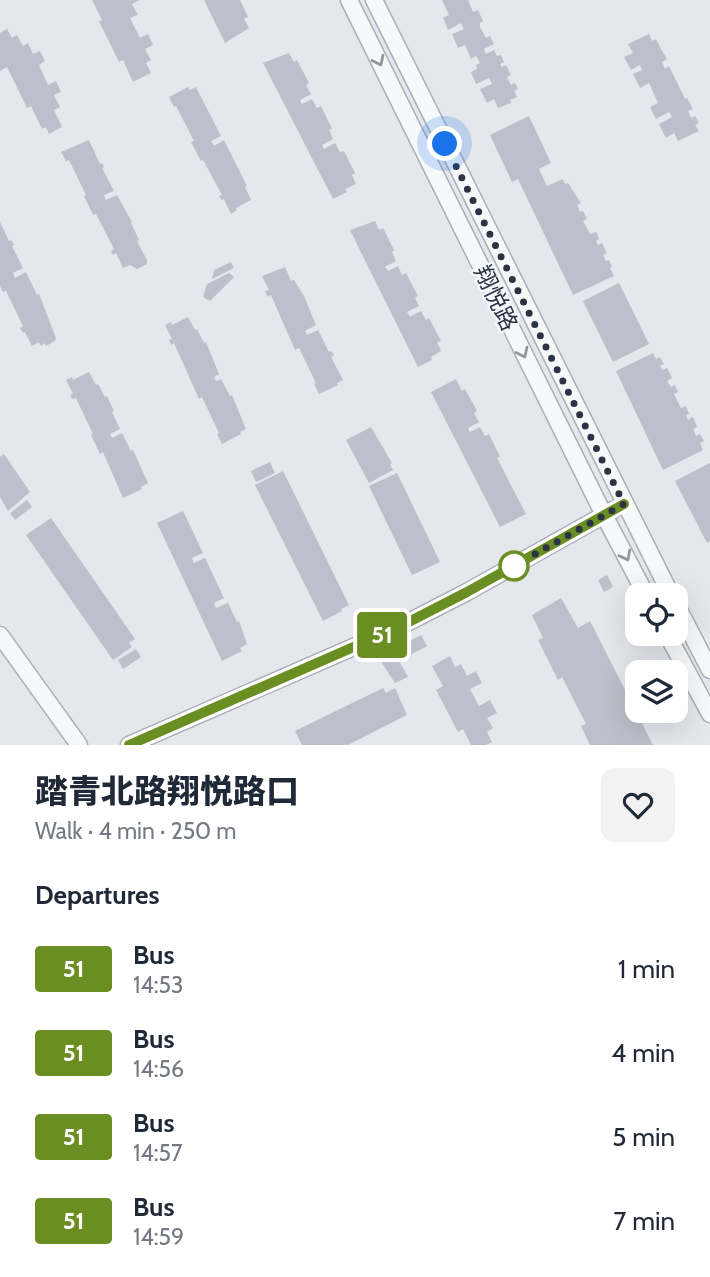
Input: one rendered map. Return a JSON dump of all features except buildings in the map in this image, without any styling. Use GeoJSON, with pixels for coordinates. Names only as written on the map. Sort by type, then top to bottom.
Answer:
{"type":"FeatureCollection","features":[{"type":"Feature","properties":{"kind":"street","name":"翔悦路"},"geometry":{"type":"LineString","coordinates":[[349,0],[640,583]]}},
{"type":"Feature","properties":{"kind":"street","name":"翔悦路"},"geometry":{"type":"LineString","coordinates":[[374,0],[665,583]]}},
{"type":"Feature","properties":{"kind":"street"},"geometry":{"type":"LineString","coordinates":[[129,745],[397,628],[624,504]]}},
{"type":"Feature","properties":{"kind":"street"},"geometry":{"type":"LineString","coordinates":[[688,627],[710,670]]}},
{"type":"Feature","properties":{"kind":"street"},"geometry":{"type":"LineString","coordinates":[[0,635],[79,745]]}},
{"type":"Feature","properties":{"kind":"street"},"geometry":{"type":"LineString","coordinates":[[673,646],[710,714]]}},
{"type":"Feature","properties":{"kind":"bus line","name":"51"},"geometry":{"type":"LineString","coordinates":[[129,745],[397,628],[624,504]]}},
{"type":"Feature","properties":{"kind":"route"},"geometry":{"type":"LineString","coordinates":[[445,144],[624,504],[514,566]]}}]}
